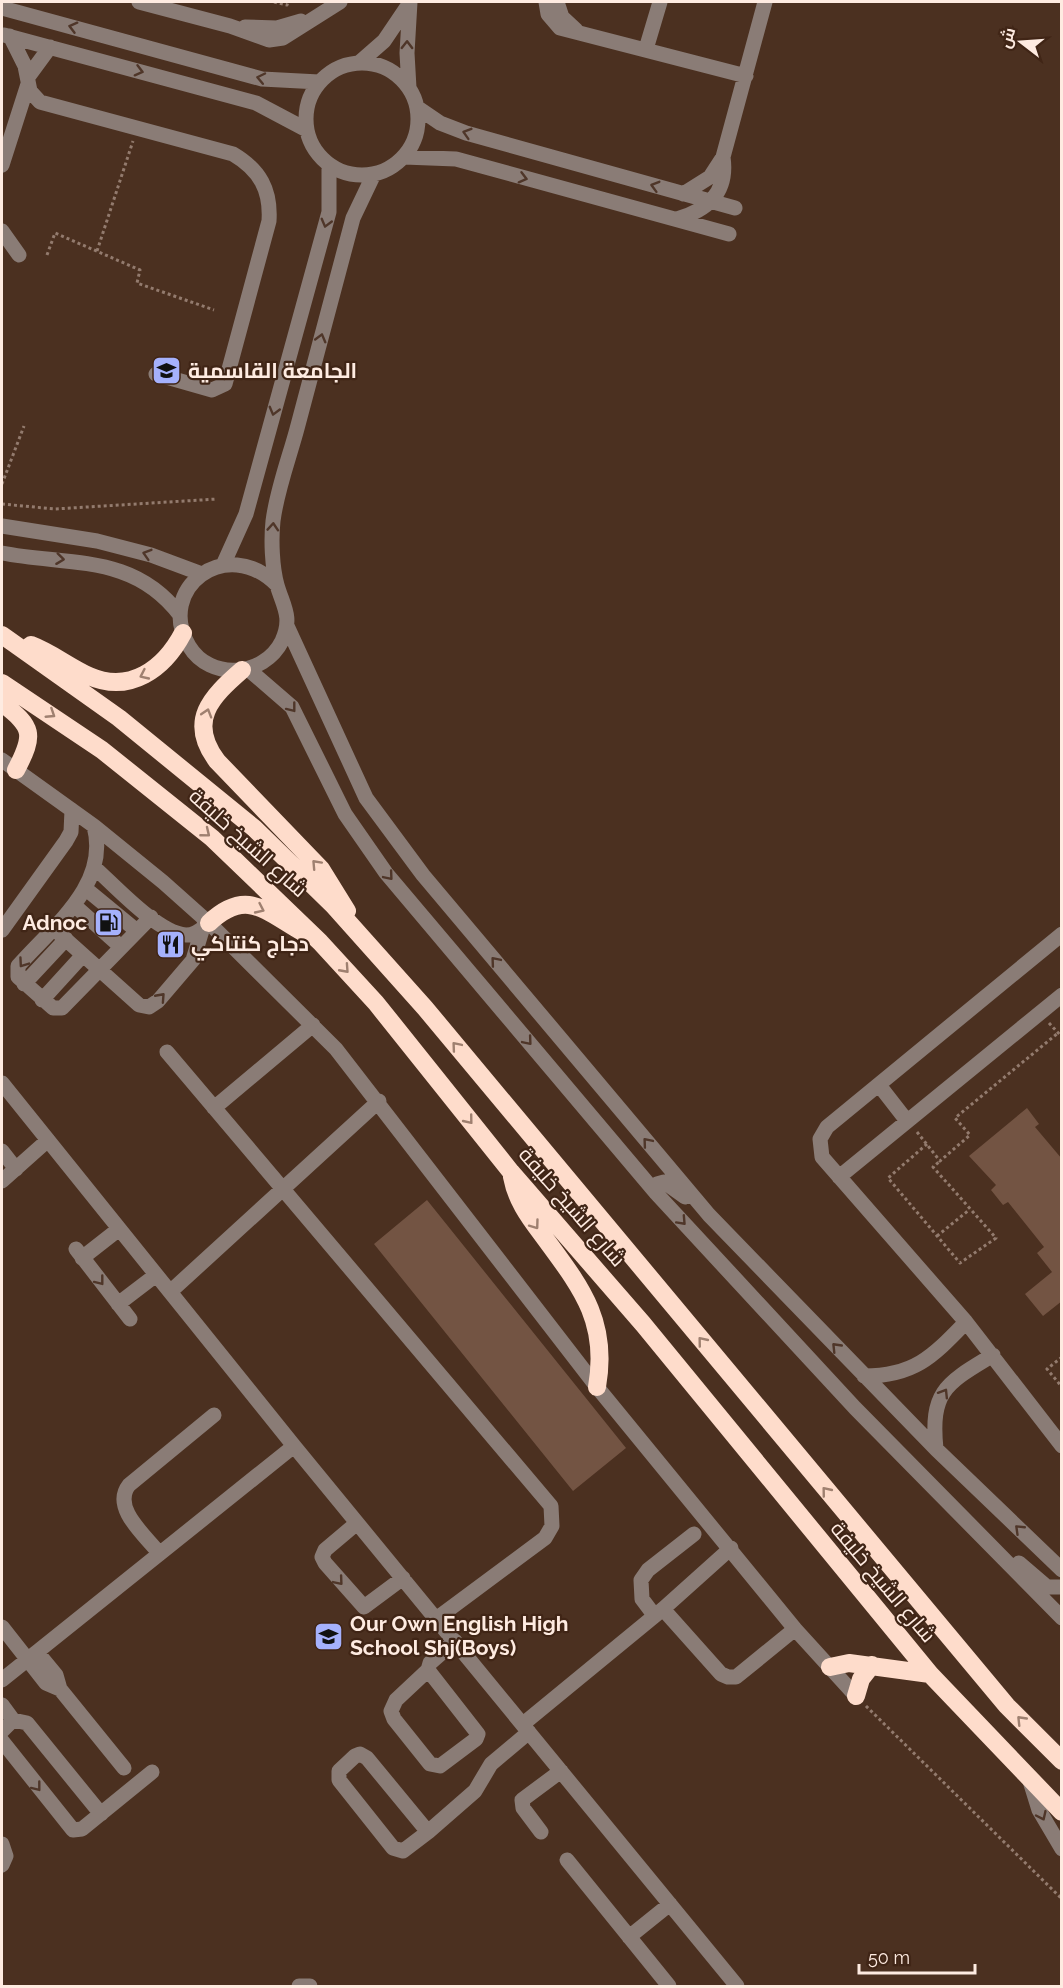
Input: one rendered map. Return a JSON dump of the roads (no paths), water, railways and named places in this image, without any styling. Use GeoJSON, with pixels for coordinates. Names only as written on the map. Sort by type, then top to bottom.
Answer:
{"type":"FeatureCollection","features":[{"type":"Feature","properties":{"kind":"highway"},"geometry":{"type":"LineString","coordinates":[[4,637],[44,650],[89,676],[108,682],[127,682],[145,676],[161,666],[183,633]]}},
{"type":"Feature","properties":{"kind":"highway","name":"شارع الشيخ خليفة"},"geometry":{"type":"LineString","coordinates":[[4,637],[119,718],[210,790],[281,853],[358,931],[1007,1706],[1062,1761]]}},
{"type":"Feature","properties":{"kind":"highway"},"geometry":{"type":"LineString","coordinates":[[245,670],[218,692],[206,710],[204,732],[211,752],[321,868],[358,931]]}},
{"type":"Feature","properties":{"kind":"highway","name":"شارع الشيخ خليفة"},"geometry":{"type":"LineString","coordinates":[[2,683],[102,750],[204,831],[267,888],[320,942],[376,1004],[511,1172],[643,1324],[930,1674],[1062,1812]]}},
{"type":"Feature","properties":{"kind":"highway"},"geometry":{"type":"LineString","coordinates":[[2,703],[24,720],[30,735],[27,750],[9,765]]}},
{"type":"Feature","properties":{"kind":"highway"},"geometry":{"type":"LineString","coordinates":[[206,925],[227,908],[243,904],[260,908],[320,942]]}},
{"type":"Feature","properties":{"kind":"highway"},"geometry":{"type":"LineString","coordinates":[[511,1172],[522,1205],[574,1279],[592,1311],[600,1346],[601,1364],[597,1387]]}},
{"type":"Feature","properties":{"kind":"highway"},"geometry":{"type":"LineString","coordinates":[[830,1667],[844,1663],[930,1674]]}},
{"type":"Feature","properties":{"kind":"highway"},"geometry":{"type":"LineString","coordinates":[[856,1696],[861,1679],[872,1665]]}},
{"type":"Feature","properties":{"kind":"street"},"geometry":{"type":"LineString","coordinates":[[139,2],[230,26],[262,39],[275,40],[291,34],[340,2]]}},
{"type":"Feature","properties":{"kind":"street"},"geometry":{"type":"LineString","coordinates":[[410,2],[407,45],[409,88],[417,108],[417,134],[404,157],[396,165],[374,174],[358,176],[343,172],[329,165],[315,149],[307,130],[308,105],[319,82],[331,72],[360,62],[394,29],[410,2]]}},
{"type":"Feature","properties":{"kind":"street"},"geometry":{"type":"LineString","coordinates":[[546,2],[553,22],[560,28],[746,76]]}},
{"type":"Feature","properties":{"kind":"street"},"geometry":{"type":"LineString","coordinates":[[557,2],[562,17],[581,33]]}},
{"type":"Feature","properties":{"kind":"street"},"geometry":{"type":"LineString","coordinates":[[646,49],[660,2]]}},
{"type":"Feature","properties":{"kind":"street"},"geometry":{"type":"LineString","coordinates":[[683,194],[710,177],[723,157],[765,2]]}},
{"type":"Feature","properties":{"kind":"street"},"geometry":{"type":"LineString","coordinates":[[2,8],[262,79],[319,82]]}},
{"type":"Feature","properties":{"kind":"street"},"geometry":{"type":"LineString","coordinates":[[6,35],[256,103],[307,130]]}},
{"type":"Feature","properties":{"kind":"street"},"geometry":{"type":"LineString","coordinates":[[6,35],[34,98],[40,102],[233,154],[247,162],[259,174],[267,189],[270,205],[269,222],[225,384],[212,390],[156,374]]}},
{"type":"Feature","properties":{"kind":"street"},"geometry":{"type":"LineString","coordinates":[[2,165],[28,81],[50,47]]}},
{"type":"Feature","properties":{"kind":"street"},"geometry":{"type":"LineString","coordinates":[[360,62],[383,66],[393,72],[409,88]]}},
{"type":"Feature","properties":{"kind":"street"},"geometry":{"type":"LineString","coordinates":[[417,108],[440,123],[466,133],[735,208]]}},
{"type":"Feature","properties":{"kind":"street"},"geometry":{"type":"LineString","coordinates":[[404,157],[456,159],[729,234]]}},
{"type":"Feature","properties":{"kind":"street"},"geometry":{"type":"LineString","coordinates":[[676,219],[695,212],[718,195],[724,177],[723,157]]}},
{"type":"Feature","properties":{"kind":"street"},"geometry":{"type":"LineString","coordinates":[[223,565],[246,514],[329,212],[329,165]]}},
{"type":"Feature","properties":{"kind":"street"},"geometry":{"type":"LineString","coordinates":[[277,585],[253,567],[223,565],[202,574],[191,585],[183,599],[180,615],[183,633],[199,658],[212,667],[245,670],[262,663],[274,653],[282,640],[287,611],[277,585],[273,521],[353,218],[374,174]]}},
{"type":"Feature","properties":{"kind":"street"},"geometry":{"type":"LineString","coordinates":[[2,231],[19,255]]}},
{"type":"Feature","properties":{"kind":"street"},"geometry":{"type":"LineString","coordinates":[[2,526],[106,543],[151,555],[202,574]]}},
{"type":"Feature","properties":{"kind":"street"},"geometry":{"type":"LineString","coordinates":[[2,553],[84,562],[135,575],[168,599],[180,615]]}},
{"type":"Feature","properties":{"kind":"street"},"geometry":{"type":"LineString","coordinates":[[286,626],[366,798],[391,835],[709,1215],[936,1449],[1062,1570]]}},
{"type":"Feature","properties":{"kind":"street"},"geometry":{"type":"LineString","coordinates":[[245,670],[292,707],[345,814],[386,873],[656,1193],[855,1408],[1062,1618]]}},
{"type":"Feature","properties":{"kind":"street"},"geometry":{"type":"LineString","coordinates":[[9,765],[94,826],[206,925],[313,1025],[378,1101],[597,1387],[795,1629],[856,1696]]}},
{"type":"Feature","properties":{"kind":"street"},"geometry":{"type":"LineString","coordinates":[[2,930],[66,842],[71,832],[72,810]]}},
{"type":"Feature","properties":{"kind":"street"},"geometry":{"type":"LineString","coordinates":[[94,826],[98,847],[95,868],[86,889],[18,966],[18,977],[52,1008],[62,1008],[151,917]]}},
{"type":"Feature","properties":{"kind":"street"},"geometry":{"type":"LineString","coordinates":[[95,868],[151,917],[183,934],[195,934],[206,925]]}},
{"type":"Feature","properties":{"kind":"street"},"geometry":{"type":"LineString","coordinates":[[86,889],[137,931]]}},
{"type":"Feature","properties":{"kind":"street"},"geometry":{"type":"LineString","coordinates":[[74,905],[121,947]]}},
{"type":"Feature","properties":{"kind":"street"},"geometry":{"type":"LineString","coordinates":[[53,928],[139,1005],[154,1005],[193,960],[206,925]]}},
{"type":"Feature","properties":{"kind":"street"},"geometry":{"type":"LineString","coordinates":[[1062,934],[823,1132],[820,1151],[839,1177],[966,1322],[1062,1446]]}},
{"type":"Feature","properties":{"kind":"street"},"geometry":{"type":"LineString","coordinates":[[24,984],[66,939]]}},
{"type":"Feature","properties":{"kind":"street"},"geometry":{"type":"LineString","coordinates":[[42,1000],[83,955]]}},
{"type":"Feature","properties":{"kind":"street"},"geometry":{"type":"LineString","coordinates":[[839,1177],[1062,995]]}},
{"type":"Feature","properties":{"kind":"street"},"geometry":{"type":"LineString","coordinates":[[214,1108],[313,1025]]}},
{"type":"Feature","properties":{"kind":"street"},"geometry":{"type":"LineString","coordinates":[[167,1052],[551,1506],[552,1526],[545,1538],[436,1619]]}},
{"type":"Feature","properties":{"kind":"street"},"geometry":{"type":"LineString","coordinates":[[879,1085],[907,1121]]}},
{"type":"Feature","properties":{"kind":"street"},"geometry":{"type":"LineString","coordinates":[[4,1092],[48,1140],[294,1446],[737,1986]]}},
{"type":"Feature","properties":{"kind":"street"},"geometry":{"type":"LineString","coordinates":[[170,1292],[378,1101]]}},
{"type":"Feature","properties":{"kind":"street"},"geometry":{"type":"LineString","coordinates":[[2,1181],[48,1140]]}},
{"type":"Feature","properties":{"kind":"street"},"geometry":{"type":"LineString","coordinates":[[2,1151],[16,1169]]}},
{"type":"Feature","properties":{"kind":"street"},"geometry":{"type":"LineString","coordinates":[[656,1193],[657,1184],[667,1183],[709,1215]]}},
{"type":"Feature","properties":{"kind":"street"},"geometry":{"type":"LineString","coordinates":[[119,1229],[79,1253],[130,1319]]}},
{"type":"Feature","properties":{"kind":"street"},"geometry":{"type":"LineString","coordinates":[[118,1304],[156,1275]]}},
{"type":"Feature","properties":{"kind":"street"},"geometry":{"type":"LineString","coordinates":[[864,1376],[898,1374],[921,1363],[933,1355],[966,1322]]}},
{"type":"Feature","properties":{"kind":"street"},"geometry":{"type":"LineString","coordinates":[[936,1449],[934,1417],[944,1389],[955,1379],[993,1355]]}},
{"type":"Feature","properties":{"kind":"street"},"geometry":{"type":"LineString","coordinates":[[159,1553],[127,1513],[123,1504],[124,1494],[129,1485],[214,1415]]}},
{"type":"Feature","properties":{"kind":"street"},"geometry":{"type":"LineString","coordinates":[[2,1680],[294,1446]]}},
{"type":"Feature","properties":{"kind":"street"},"geometry":{"type":"LineString","coordinates":[[357,1523],[325,1550],[322,1557],[325,1563],[364,1607],[403,1578]]}},
{"type":"Feature","properties":{"kind":"street"},"geometry":{"type":"LineString","coordinates":[[694,1534],[648,1570],[641,1580],[642,1599],[721,1674],[736,1677],[795,1629]]}},
{"type":"Feature","properties":{"kind":"street"},"geometry":{"type":"LineString","coordinates":[[982,1538],[1008,1554],[1047,1587],[1062,1587]]}},
{"type":"Feature","properties":{"kind":"street"},"geometry":{"type":"LineString","coordinates":[[428,1832],[365,1756],[355,1756],[339,1771],[340,1783],[395,1850],[403,1851],[428,1832],[475,1791],[490,1764],[526,1728],[731,1548]]}},
{"type":"Feature","properties":{"kind":"street"},"geometry":{"type":"LineString","coordinates":[[2,1628],[56,1675],[60,1689],[124,1768]]}},
{"type":"Feature","properties":{"kind":"street"},"geometry":{"type":"LineString","coordinates":[[428,1670],[478,1734],[474,1741],[443,1765],[436,1767],[429,1764],[391,1712],[396,1700],[428,1670],[430,1663],[455,1641]]}},
{"type":"Feature","properties":{"kind":"street"},"geometry":{"type":"LineString","coordinates":[[2,1705],[7,1726],[27,1723],[100,1814]]}},
{"type":"Feature","properties":{"kind":"street"},"geometry":{"type":"LineString","coordinates":[[2,1741],[70,1829],[80,1830],[152,1772]]}},
{"type":"Feature","properties":{"kind":"street"},"geometry":{"type":"LineString","coordinates":[[541,1832],[523,1808],[522,1800],[561,1771]]}},
{"type":"Feature","properties":{"kind":"street"},"geometry":{"type":"LineString","coordinates":[[1030,1781],[1045,1824],[1062,1849]]}},
{"type":"Feature","properties":{"kind":"street"},"geometry":{"type":"LineString","coordinates":[[2,1844],[6,1856],[2,1865]]}},
{"type":"Feature","properties":{"kind":"street"},"geometry":{"type":"LineString","coordinates":[[567,1860],[669,1986]]}},
{"type":"Feature","properties":{"kind":"street"},"geometry":{"type":"LineString","coordinates":[[629,1937],[670,1904]]}},
{"type":"Feature","properties":{"kind":"street"},"geometry":{"type":"LineString","coordinates":[[299,1986],[310,1986]]}},
{"type":"Feature","properties":{"kind":"place","name":"الجامعة القاسمية"},"geometry":{"type":"Point","coordinates":[167,371]}},
{"type":"Feature","properties":{"kind":"place","name":"Adnoc"},"geometry":{"type":"Point","coordinates":[108,923]}},
{"type":"Feature","properties":{"kind":"place","name":"دجاج كنتاكي"},"geometry":{"type":"Point","coordinates":[170,944]}},
{"type":"Feature","properties":{"kind":"place","name":"Our Own English High School Shj(Boys)"},"geometry":{"type":"Point","coordinates":[329,1636]}}]}
